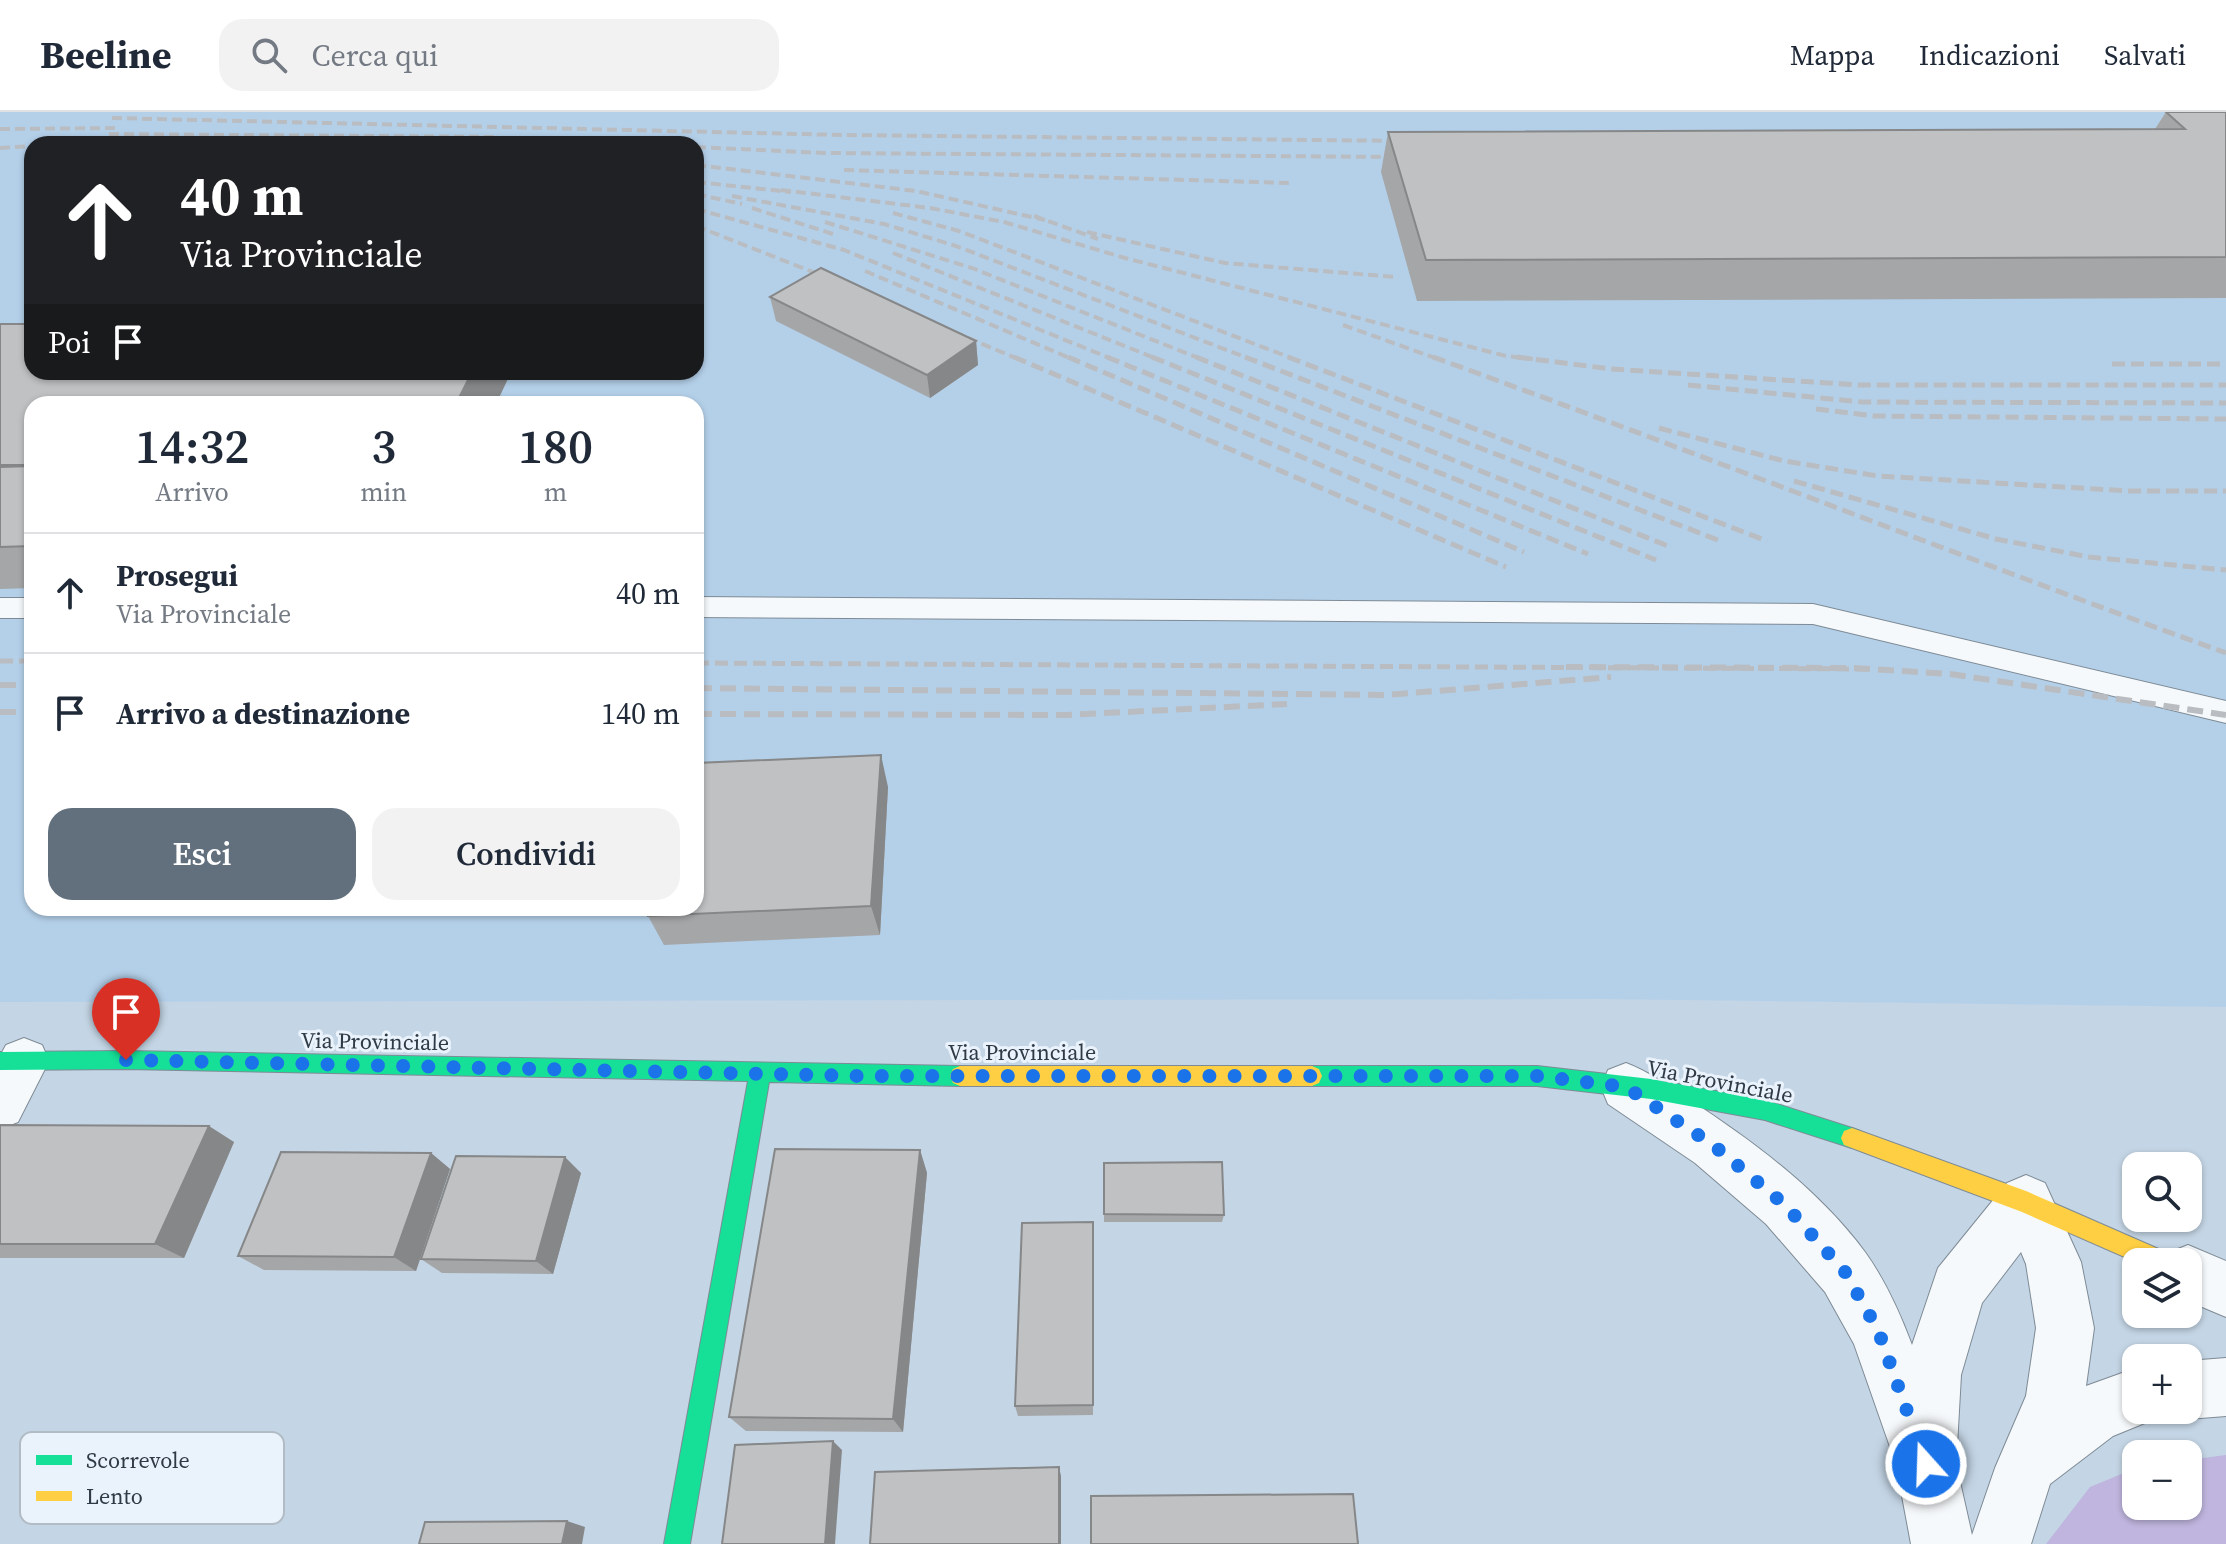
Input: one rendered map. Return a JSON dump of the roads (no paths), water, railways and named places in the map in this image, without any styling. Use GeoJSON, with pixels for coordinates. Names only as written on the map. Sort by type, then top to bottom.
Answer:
{"type":"FeatureCollection","features":[{"type":"Feature","properties":{"kind":"street","name":"Via Provinciale"},"geometry":{"type":"LineString","coordinates":[[12,1061],[760,1073],[1537,1076],[1765,1110],[1884,1148],[2026,1202],[2130,1248]]}},
{"type":"Feature","properties":{"kind":"street"},"geometry":{"type":"LineString","coordinates":[[0,1105],[12,1061]]}},
{"type":"Feature","properties":{"kind":"street"},"geometry":{"type":"LineString","coordinates":[[677,1544],[760,1073]]}},
{"type":"Feature","properties":{"kind":"street"},"geometry":{"type":"LineString","coordinates":[[1626,1087],[1713,1145],[1785,1205],[1845,1272],[1878,1330],[1926,1464],[1942,1544]]}},
{"type":"Feature","properties":{"kind":"street"},"geometry":{"type":"LineString","coordinates":[[1926,1464],[1932,1375],[1958,1288],[2026,1202],[2053,1262],[2065,1328],[2055,1398],[2025,1468],[2000,1544]]}},
{"type":"Feature","properties":{"kind":"street"},"geometry":{"type":"LineString","coordinates":[[2202,1279],[2226,1289]]}},
{"type":"Feature","properties":{"kind":"street"},"geometry":{"type":"LineString","coordinates":[[2202,1389],[2226,1387]]}},
{"type":"Feature","properties":{"kind":"street"},"geometry":{"type":"LineString","coordinates":[[2025,1468],[2080,1420],[2122,1401]]}},
{"type":"Feature","properties":{"kind":"lane"},"geometry":{"type":"LineString","coordinates":[[704,607],[1813,614],[2226,712]]}},
{"type":"Feature","properties":{"kind":"lane"},"geometry":{"type":"LineString","coordinates":[[0,608],[24,608]]}},
{"type":"Feature","properties":{"kind":"railway"},"geometry":{"type":"LineString","coordinates":[[112,118],[843,135],[1408,141]]}},
{"type":"Feature","properties":{"kind":"railway"},"geometry":{"type":"LineString","coordinates":[[0,129],[120,128]]}},
{"type":"Feature","properties":{"kind":"railway"},"geometry":{"type":"LineString","coordinates":[[109,134],[368,136]]}},
{"type":"Feature","properties":{"kind":"railway"},"geometry":{"type":"LineString","coordinates":[[0,148],[24,146]]}},
{"type":"Feature","properties":{"kind":"railway"},"geometry":{"type":"LineString","coordinates":[[704,147],[824,153],[1404,157]]}},
{"type":"Feature","properties":{"kind":"railway"},"geometry":{"type":"LineString","coordinates":[[704,166],[916,191],[1045,220]]}},
{"type":"Feature","properties":{"kind":"railway"},"geometry":{"type":"LineString","coordinates":[[844,170],[1291,183]]}},
{"type":"Feature","properties":{"kind":"railway"},"geometry":{"type":"LineString","coordinates":[[704,183],[791,192]]}},
{"type":"Feature","properties":{"kind":"railway"},"geometry":{"type":"LineString","coordinates":[[781,190],[930,208],[1004,222],[1125,258],[1506,356],[1530,359]]}},
{"type":"Feature","properties":{"kind":"railway"},"geometry":{"type":"LineString","coordinates":[[704,196],[742,204]]}},
{"type":"Feature","properties":{"kind":"railway"},"geometry":{"type":"LineString","coordinates":[[732,196],[884,224],[956,246],[1250,359]]}},
{"type":"Feature","properties":{"kind":"railway"},"geometry":{"type":"LineString","coordinates":[[752,208],[836,235]]}},
{"type":"Feature","properties":{"kind":"railway"},"geometry":{"type":"LineString","coordinates":[[704,211],[844,250],[1112,359]]}},
{"type":"Feature","properties":{"kind":"railway"},"geometry":{"type":"LineString","coordinates":[[893,213],[959,231],[1294,359]]}},
{"type":"Feature","properties":{"kind":"railway"},"geometry":{"type":"LineString","coordinates":[[1034,216],[1098,239]]}},
{"type":"Feature","properties":{"kind":"railway"},"geometry":{"type":"LineString","coordinates":[[825,222],[972,268],[1200,359]]}},
{"type":"Feature","properties":{"kind":"railway"},"geometry":{"type":"LineString","coordinates":[[704,229],[833,280]]}},
{"type":"Feature","properties":{"kind":"railway"},"geometry":{"type":"LineString","coordinates":[[1087,232],[1225,263],[1395,277]]}},
{"type":"Feature","properties":{"kind":"railway"},"geometry":{"type":"LineString","coordinates":[[893,253],[1157,359]]}},
{"type":"Feature","properties":{"kind":"railway"},"geometry":{"type":"LineString","coordinates":[[865,271],[1072,359]]}},
{"type":"Feature","properties":{"kind":"railway"},"geometry":{"type":"LineString","coordinates":[[1343,325],[1438,359]]}},
{"type":"Feature","properties":{"kind":"railway"},"geometry":{"type":"LineString","coordinates":[[954,332],[1018,359]]}},
{"type":"Feature","properties":{"kind":"railway"},"geometry":{"type":"LineString","coordinates":[[1014,357],[1506,567]]}},
{"type":"Feature","properties":{"kind":"railway"},"geometry":{"type":"LineString","coordinates":[[1068,357],[1524,552]]}},
{"type":"Feature","properties":{"kind":"railway"},"geometry":{"type":"LineString","coordinates":[[1107,357],[1588,554]]}},
{"type":"Feature","properties":{"kind":"railway"},"geometry":{"type":"LineString","coordinates":[[1152,357],[1656,560]]}},
{"type":"Feature","properties":{"kind":"railway"},"geometry":{"type":"LineString","coordinates":[[1196,357],[1200,359]]}},
{"type":"Feature","properties":{"kind":"railway"},"geometry":{"type":"LineString","coordinates":[[1245,357],[1723,542]]}},
{"type":"Feature","properties":{"kind":"railway"},"geometry":{"type":"LineString","coordinates":[[1288,357],[1767,541]]}},
{"type":"Feature","properties":{"kind":"railway"},"geometry":{"type":"LineString","coordinates":[[1433,357],[2226,653]]}},
{"type":"Feature","properties":{"kind":"railway"},"geometry":{"type":"LineString","coordinates":[[1517,357],[1530,359]]}},
{"type":"Feature","properties":{"kind":"railway"},"geometry":{"type":"LineString","coordinates":[[1200,359],[1668,546]]}},
{"type":"Feature","properties":{"kind":"railway"},"geometry":{"type":"LineString","coordinates":[[1530,359],[1611,369],[1859,385],[2226,385]]}},
{"type":"Feature","properties":{"kind":"railway"},"geometry":{"type":"LineString","coordinates":[[2112,364],[2226,364]]}},
{"type":"Feature","properties":{"kind":"railway"},"geometry":{"type":"LineString","coordinates":[[1688,385],[1862,402],[2226,403]]}},
{"type":"Feature","properties":{"kind":"railway"},"geometry":{"type":"LineString","coordinates":[[1816,409],[1875,416],[2226,419]]}},
{"type":"Feature","properties":{"kind":"railway"},"geometry":{"type":"LineString","coordinates":[[1659,428],[1784,461],[1878,476],[2130,491],[2226,491]]}},
{"type":"Feature","properties":{"kind":"railway"},"geometry":{"type":"LineString","coordinates":[[1794,481],[1996,539],[2089,557],[2226,570]]}},
{"type":"Feature","properties":{"kind":"railway"},"geometry":{"type":"LineString","coordinates":[[0,661],[24,661]]}},
{"type":"Feature","properties":{"kind":"railway"},"geometry":{"type":"LineString","coordinates":[[704,663],[1866,669]]}},
{"type":"Feature","properties":{"kind":"railway"},"geometry":{"type":"LineString","coordinates":[[1566,667],[1854,668],[1950,674],[2226,715]]}},
{"type":"Feature","properties":{"kind":"railway"},"geometry":{"type":"LineString","coordinates":[[704,688],[1386,695],[1611,677]]}},
{"type":"Feature","properties":{"kind":"railway"},"geometry":{"type":"LineString","coordinates":[[0,685],[24,685]]}},
{"type":"Feature","properties":{"kind":"railway"},"geometry":{"type":"LineString","coordinates":[[704,714],[1065,715],[1287,704]]}},
{"type":"Feature","properties":{"kind":"railway"},"geometry":{"type":"LineString","coordinates":[[0,712],[24,712]]}}]}
